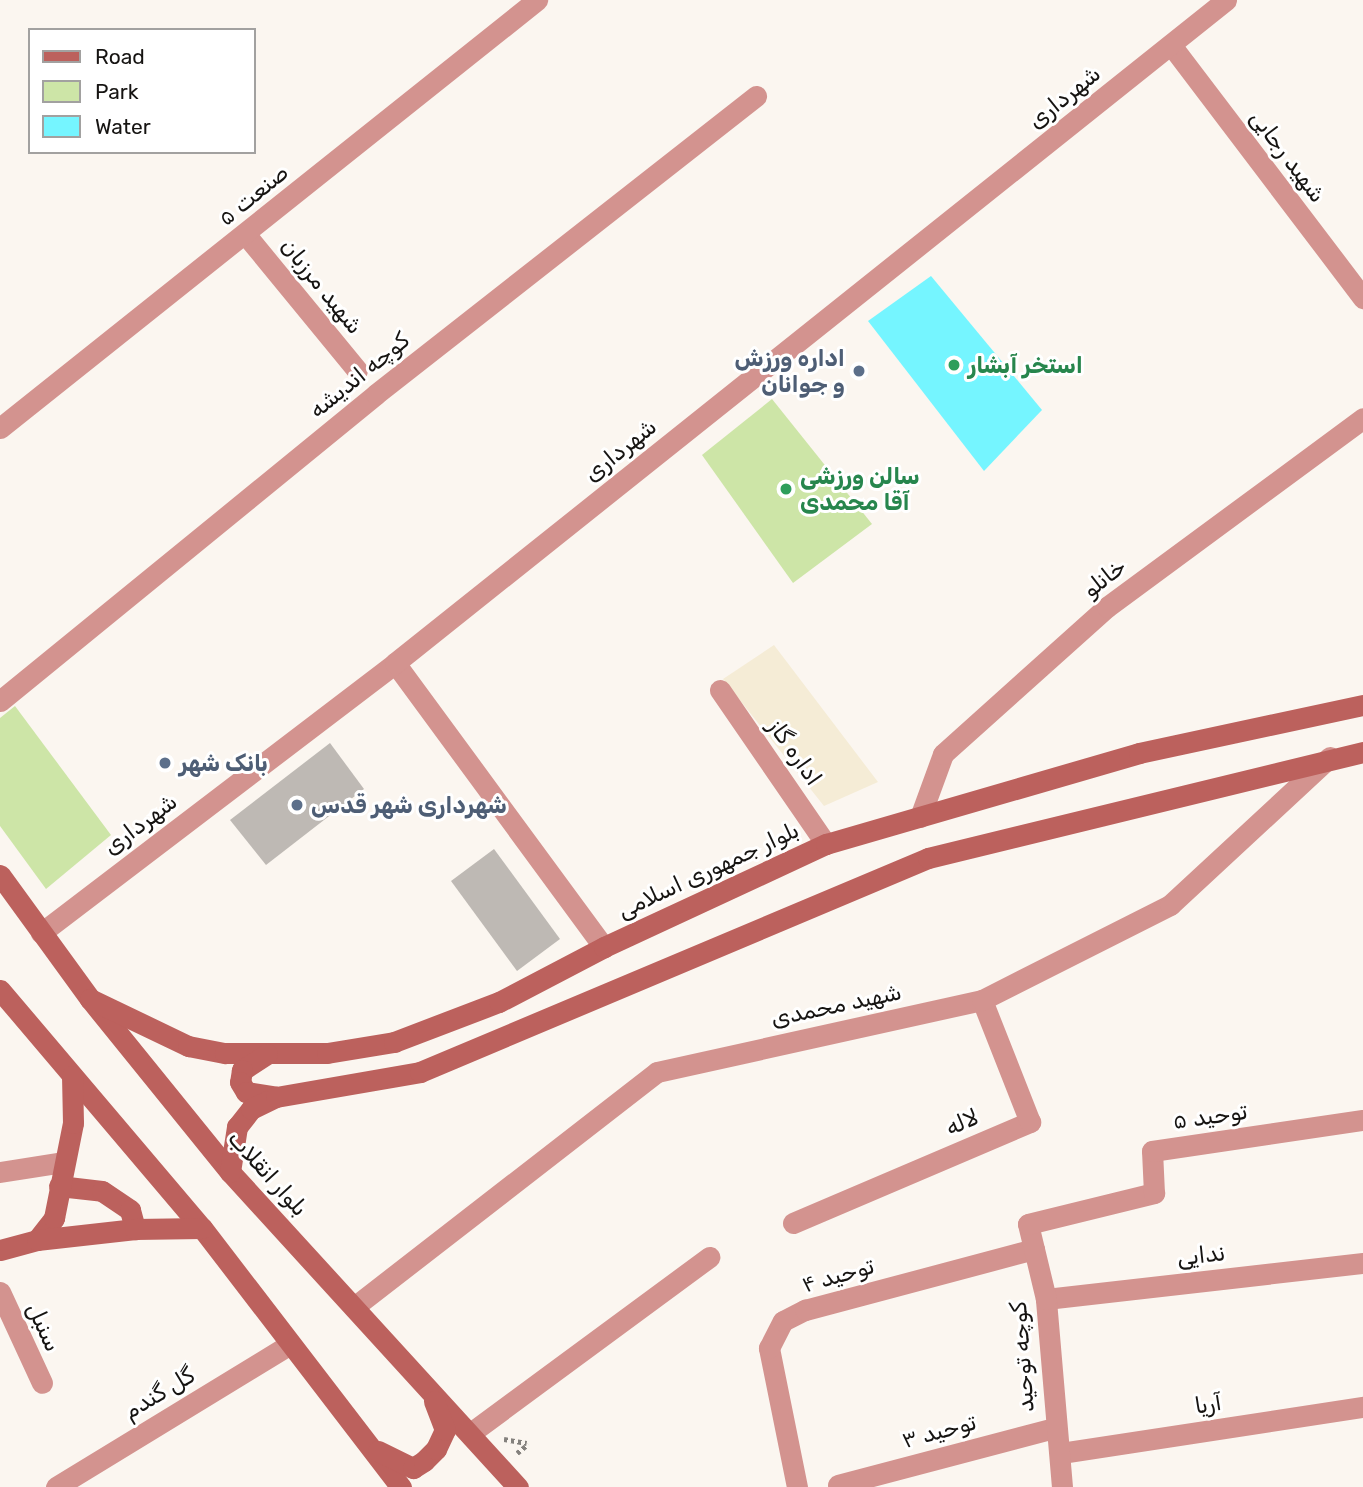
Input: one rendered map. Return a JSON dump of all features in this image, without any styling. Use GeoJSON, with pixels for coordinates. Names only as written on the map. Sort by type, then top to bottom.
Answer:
{"type":"FeatureCollection","features":[{"type":"Feature","properties":{"kind":"main road","name":"بلوار جمهوری اسلامی"},"geometry":{"type":"LineString","coordinates":[[90,999],[188,1046],[267,1054],[327,1053],[394,1042],[499,1002],[604,947],[826,844],[1139,753],[1363,705]]}},
{"type":"Feature","properties":{"kind":"main road"},"geometry":{"type":"LineString","coordinates":[[230,1172],[237,1127],[251,1108],[276,1097],[420,1072],[928,858],[1330,757],[1363,752]]}},
{"type":"Feature","properties":{"kind":"main road","name":"بلوار انقلاب"},"geometry":{"type":"LineString","coordinates":[[0,875],[90,999],[230,1172],[431,1393],[472,1432],[518,1487]]}},
{"type":"Feature","properties":{"kind":"main road"},"geometry":{"type":"LineString","coordinates":[[0,990],[202,1228],[401,1487]]}},
{"type":"Feature","properties":{"kind":"main road"},"geometry":{"type":"LineString","coordinates":[[267,1054],[242,1070],[240,1082],[246,1092],[276,1097]]}},
{"type":"Feature","properties":{"kind":"main road"},"geometry":{"type":"LineString","coordinates":[[37,1240],[54,1218],[73,1122],[72,1076]]}},
{"type":"Feature","properties":{"kind":"main road"},"geometry":{"type":"LineString","coordinates":[[59,1186],[102,1191],[130,1210],[135,1228]]}},
{"type":"Feature","properties":{"kind":"main road"},"geometry":{"type":"LineString","coordinates":[[0,1251],[37,1240],[135,1228],[202,1228]]}},
{"type":"Feature","properties":{"kind":"main road"},"geometry":{"type":"LineString","coordinates":[[370,1446],[413,1468],[424,1461],[436,1449],[445,1430],[431,1393]]}},
{"type":"Feature","properties":{"kind":"street","name":"صنعت ۵"},"geometry":{"type":"LineString","coordinates":[[0,428],[246,235],[537,0]]}},
{"type":"Feature","properties":{"kind":"street","name":"شهرداری"},"geometry":{"type":"LineString","coordinates":[[41,933],[396,663],[1226,0]]}},
{"type":"Feature","properties":{"kind":"street","name":"شهید رجایی"},"geometry":{"type":"LineString","coordinates":[[1171,45],[1363,298]]}},
{"type":"Feature","properties":{"kind":"street","name":"کوچه اندیشه"},"geometry":{"type":"LineString","coordinates":[[0,701],[376,394],[756,96]]}},
{"type":"Feature","properties":{"kind":"street","name":"شهید مرزبان"},"geometry":{"type":"LineString","coordinates":[[246,235],[357,370]]}},
{"type":"Feature","properties":{"kind":"street","name":"خانلو"},"geometry":{"type":"LineString","coordinates":[[920,817],[943,754],[1107,607],[1363,418]]}},
{"type":"Feature","properties":{"kind":"street"},"geometry":{"type":"LineString","coordinates":[[396,663],[604,947]]}},
{"type":"Feature","properties":{"kind":"street","name":"اداره گاز"},"geometry":{"type":"LineString","coordinates":[[720,690],[826,844]]}},
{"type":"Feature","properties":{"kind":"street","name":"شهید محمدی"},"geometry":{"type":"LineString","coordinates":[[354,1307],[657,1072],[982,1000],[1170,905],[1330,757]]}},
{"type":"Feature","properties":{"kind":"street","name":"لاله"},"geometry":{"type":"LineString","coordinates":[[793,1223],[1030,1122],[982,1000]]}},
{"type":"Feature","properties":{"kind":"street","name":"توحید ۵"},"geometry":{"type":"LineString","coordinates":[[1028,1224],[1154,1193],[1152,1151],[1363,1120]]}},
{"type":"Feature","properties":{"kind":"street"},"geometry":{"type":"LineString","coordinates":[[0,1171],[64,1162]]}},
{"type":"Feature","properties":{"kind":"street","name":"کوچه توحید"},"geometry":{"type":"LineString","coordinates":[[1028,1224],[1046,1299],[1054,1427],[1061,1453],[1062,1487]]}},
{"type":"Feature","properties":{"kind":"street","name":"توحید ۴"},"geometry":{"type":"LineString","coordinates":[[797,1487],[769,1348],[783,1321],[805,1310],[1034,1249]]}},
{"type":"Feature","properties":{"kind":"street"},"geometry":{"type":"LineString","coordinates":[[472,1432],[709,1257]]}},
{"type":"Feature","properties":{"kind":"street","name":"ندایی"},"geometry":{"type":"LineString","coordinates":[[1046,1299],[1363,1263]]}},
{"type":"Feature","properties":{"kind":"street","name":"سنبل"},"geometry":{"type":"LineString","coordinates":[[0,1292],[42,1383]]}},
{"type":"Feature","properties":{"kind":"street","name":"گل گندم"},"geometry":{"type":"LineString","coordinates":[[56,1487],[290,1345]]}},
{"type":"Feature","properties":{"kind":"street","name":"آریا"},"geometry":{"type":"LineString","coordinates":[[1061,1453],[1363,1407]]}},
{"type":"Feature","properties":{"kind":"street","name":"توحید ۳"},"geometry":{"type":"LineString","coordinates":[[838,1485],[1054,1427]]}},
{"type":"Feature","properties":{"kind":"path"},"geometry":{"type":"LineString","coordinates":[[503,1439],[528,1444]]}},
{"type":"Feature","properties":{"kind":"shaded area"},"geometry":{"type":"Polygon","coordinates":[[[774,645],[878,782],[824,806],[723,679],[774,645]]]}},
{"type":"Feature","properties":{"kind":"green space","name":"سالن ورزشی آقا محمدی"},"geometry":{"type":"Polygon","coordinates":[[[772,399],[872,524],[793,583],[702,455],[772,399]]]}},
{"type":"Feature","properties":{"kind":"green space"},"geometry":{"type":"Polygon","coordinates":[[[15,706],[111,835],[46,889],[0,826],[0,718],[15,706]]]}},
{"type":"Feature","properties":{"kind":"water","name":"استخر آبشار"},"geometry":{"type":"Polygon","coordinates":[[[931,276],[1042,410],[984,471],[868,321],[931,276]]]}},
{"type":"Feature","properties":{"kind":"building","name":"شهرداری شهر قدس"},"geometry":{"type":"Polygon","coordinates":[[[330,743],[364,789],[266,865],[230,820],[330,743]]]}},
{"type":"Feature","properties":{"kind":"building"},"geometry":{"type":"Polygon","coordinates":[[[494,849],[560,939],[517,971],[451,881],[494,849]]]}},
{"type":"Feature","properties":{"kind":"place","name":"استخر آبشار"},"geometry":{"type":"Point","coordinates":[954,365]}},
{"type":"Feature","properties":{"kind":"place","name":"اداره ورزش و جوانان"},"geometry":{"type":"Point","coordinates":[859,371]}},
{"type":"Feature","properties":{"kind":"place","name":"سالن ورزشی آقا محمدی"},"geometry":{"type":"Point","coordinates":[786,489]}},
{"type":"Feature","properties":{"kind":"place","name":"بانک شهر"},"geometry":{"type":"Point","coordinates":[165,763]}},
{"type":"Feature","properties":{"kind":"place","name":"شهرداری شهر قدس"},"geometry":{"type":"Point","coordinates":[297,805]}}]}
